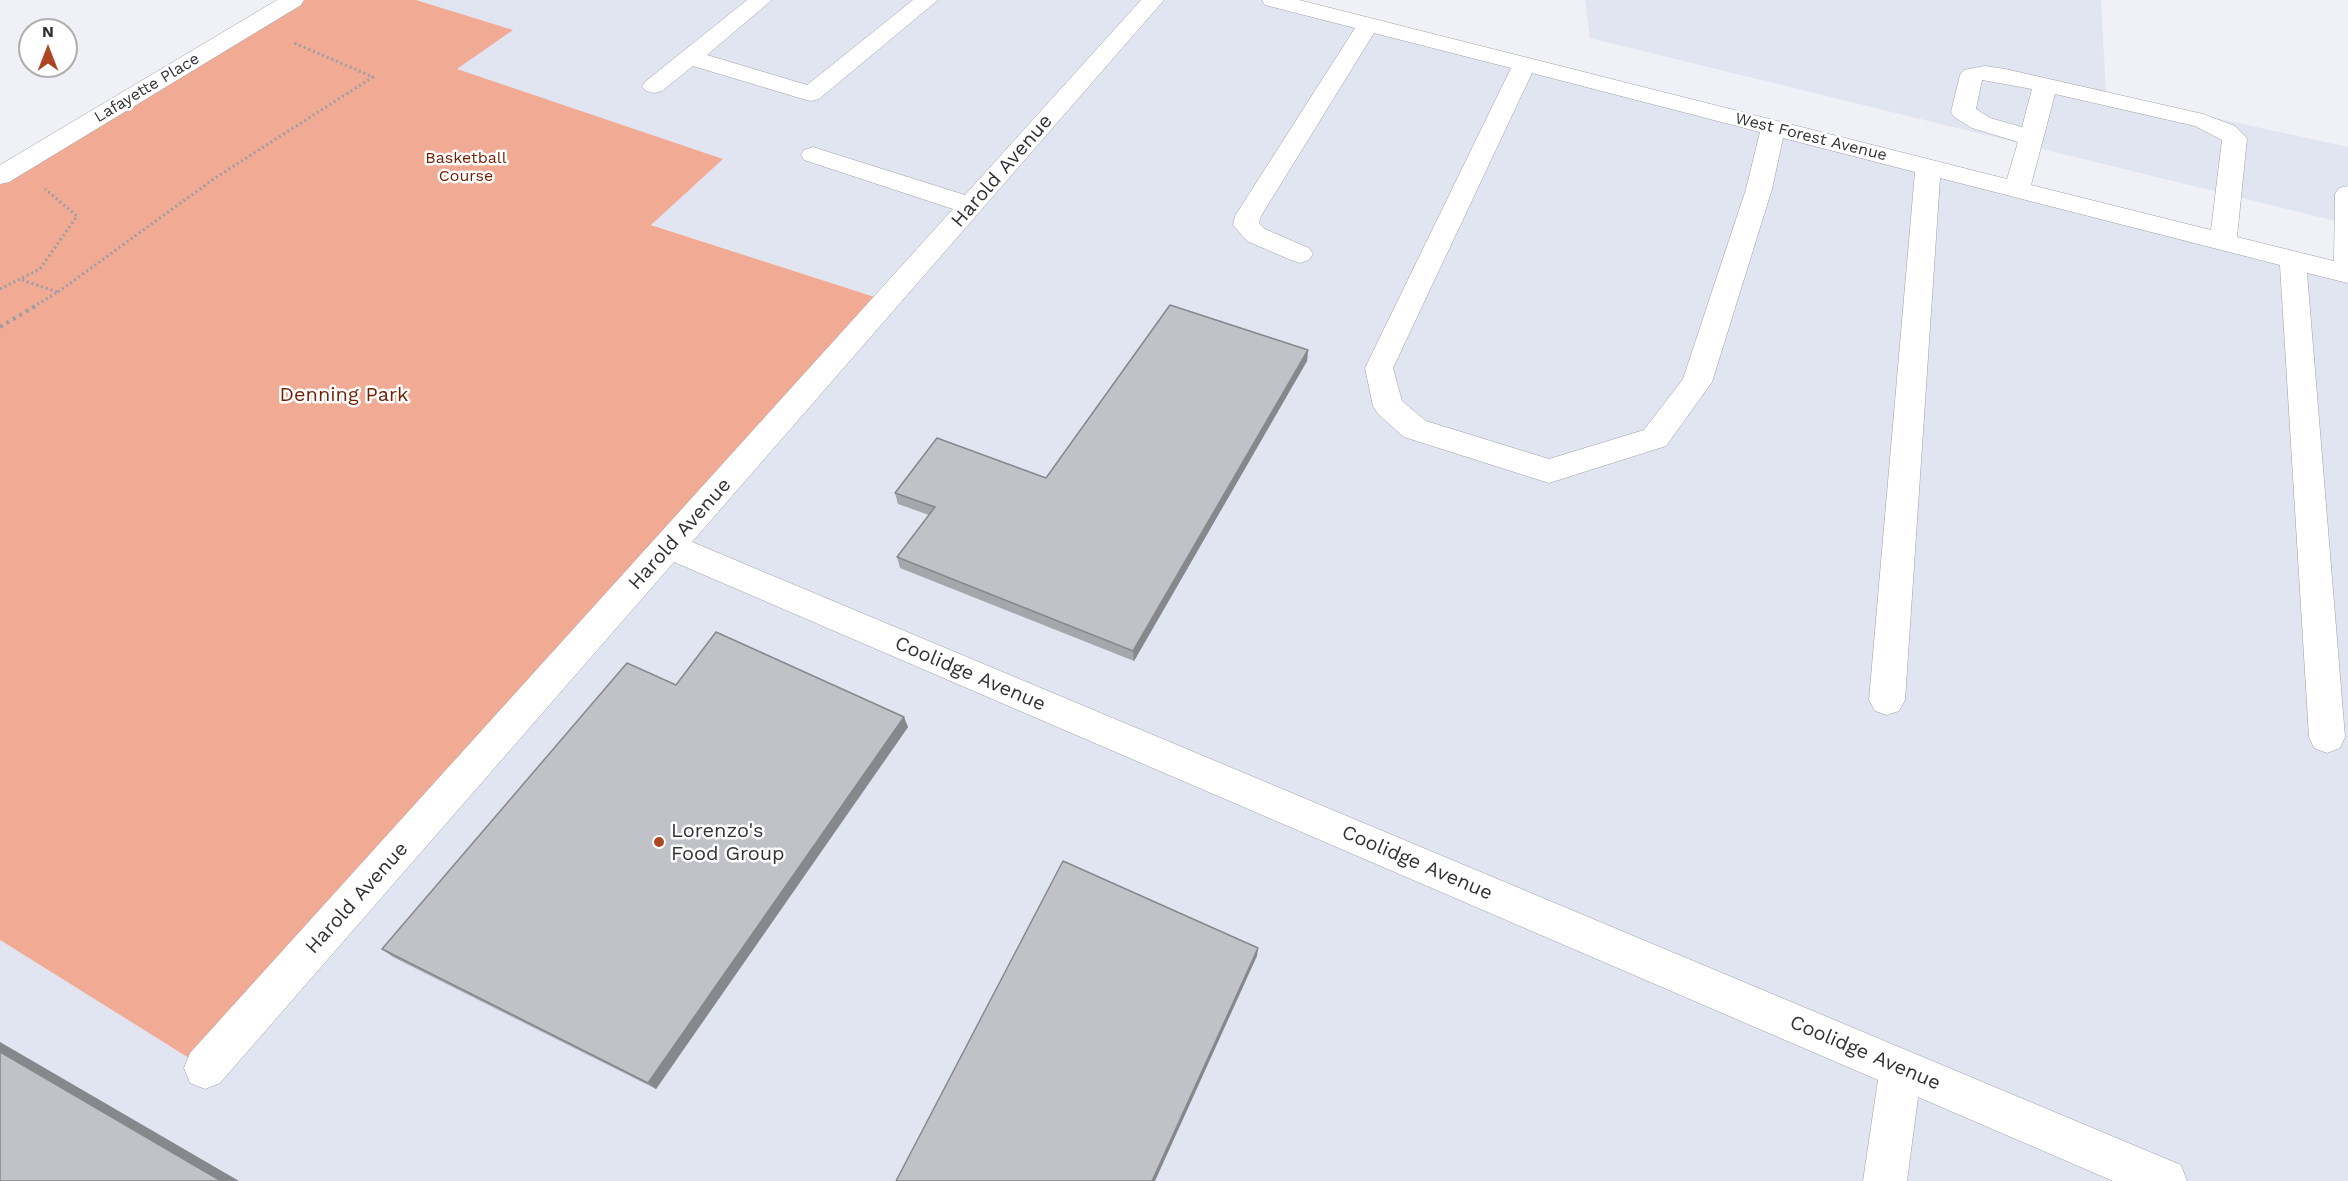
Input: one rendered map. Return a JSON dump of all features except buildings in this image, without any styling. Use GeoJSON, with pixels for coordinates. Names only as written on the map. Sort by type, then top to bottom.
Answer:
{"type":"FeatureCollection","features":[{"type":"Feature","properties":{"kind":"street","name":"Lafayette Place"},"geometry":{"type":"LineString","coordinates":[[8,171],[293,0]]}},
{"type":"Feature","properties":{"kind":"street"},"geometry":{"type":"LineString","coordinates":[[654,86],[761,0]]}},
{"type":"Feature","properties":{"kind":"street"},"geometry":{"type":"LineString","coordinates":[[689,57],[811,94],[927,0]]}},
{"type":"Feature","properties":{"kind":"street","name":"Harold Avenue"},"geometry":{"type":"LineString","coordinates":[[205,1068],[1153,0]]}},
{"type":"Feature","properties":{"kind":"street","name":"West Forest Avenue"},"geometry":{"type":"LineString","coordinates":[[1273,0],[1347,9],[1368,24],[2348,273]]}},
{"type":"Feature","properties":{"kind":"street"},"geometry":{"type":"LineString","coordinates":[[1300,254],[1256,235],[1246,225],[1248,216],[1368,24]]}},
{"type":"Feature","properties":{"kind":"street"},"geometry":{"type":"LineString","coordinates":[[1525,64],[1379,368],[1388,406],[1415,429],[1549,471],[1655,438],[1696,382],[1759,189],[1773,127]]}},
{"type":"Feature","properties":{"kind":"street"},"geometry":{"type":"LineString","coordinates":[[2031,138],[1981,123],[1964,112],[1972,75],[1985,73],[2006,76],[2203,122],[2226,131],[2235,138],[2223,241]]}},
{"type":"Feature","properties":{"kind":"street"},"geometry":{"type":"LineString","coordinates":[[2017,189],[2045,86]]}},
{"type":"Feature","properties":{"kind":"street"},"geometry":{"type":"LineString","coordinates":[[813,155],[971,206]]}},
{"type":"Feature","properties":{"kind":"street"},"geometry":{"type":"LineString","coordinates":[[1887,700],[1928,167]]}},
{"type":"Feature","properties":{"kind":"street"},"geometry":{"type":"LineString","coordinates":[[2348,194],[2348,273]]}},
{"type":"Feature","properties":{"kind":"street"},"geometry":{"type":"LineString","coordinates":[[2293,260],[2327,737]]}},
{"type":"Feature","properties":{"kind":"street","name":"Coolidge Avenue"},"geometry":{"type":"LineString","coordinates":[[669,546],[2165,1181]]}},
{"type":"Feature","properties":{"kind":"street"},"geometry":{"type":"LineString","coordinates":[[1885,1181],[1901,1069]]}},
{"type":"Feature","properties":{"kind":"path"},"geometry":{"type":"LineString","coordinates":[[0,327],[58,292],[215,178],[373,77],[252,24]]}},
{"type":"Feature","properties":{"kind":"path"},"geometry":{"type":"LineString","coordinates":[[0,289],[40,268],[77,216],[8,171]]}},
{"type":"Feature","properties":{"kind":"path"},"geometry":{"type":"LineString","coordinates":[[21,280],[58,292]]}},
{"type":"Feature","properties":{"kind":"shaded area"},"geometry":{"type":"Polygon","coordinates":[[[416,0],[1273,0],[2348,274],[2348,1181],[0,1181],[0,940],[206,1068],[886,301],[650,224],[722,159],[456,69],[512,30],[416,0]]]}},
{"type":"Feature","properties":{"kind":"shaded area"},"geometry":{"type":"Polygon","coordinates":[[[1585,0],[2101,0],[2106,94],[2348,147],[2348,224],[1590,38],[1585,0]]]}},
{"type":"Feature","properties":{"kind":"green space","name":"Denning Park"},"geometry":{"type":"Polygon","coordinates":[[[293,0],[416,0],[513,30],[457,69],[723,159],[651,225],[887,301],[205,1068],[0,940],[0,176],[293,0]]]}},
{"type":"Feature","properties":{"kind":"place","name":"Lorenzo's Food Group"},"geometry":{"type":"Point","coordinates":[659,842]}},
{"type":"Feature","properties":{"kind":"park label","name":"Basketball Course"},"geometry":{"type":"Point","coordinates":[466,167]}}]}
